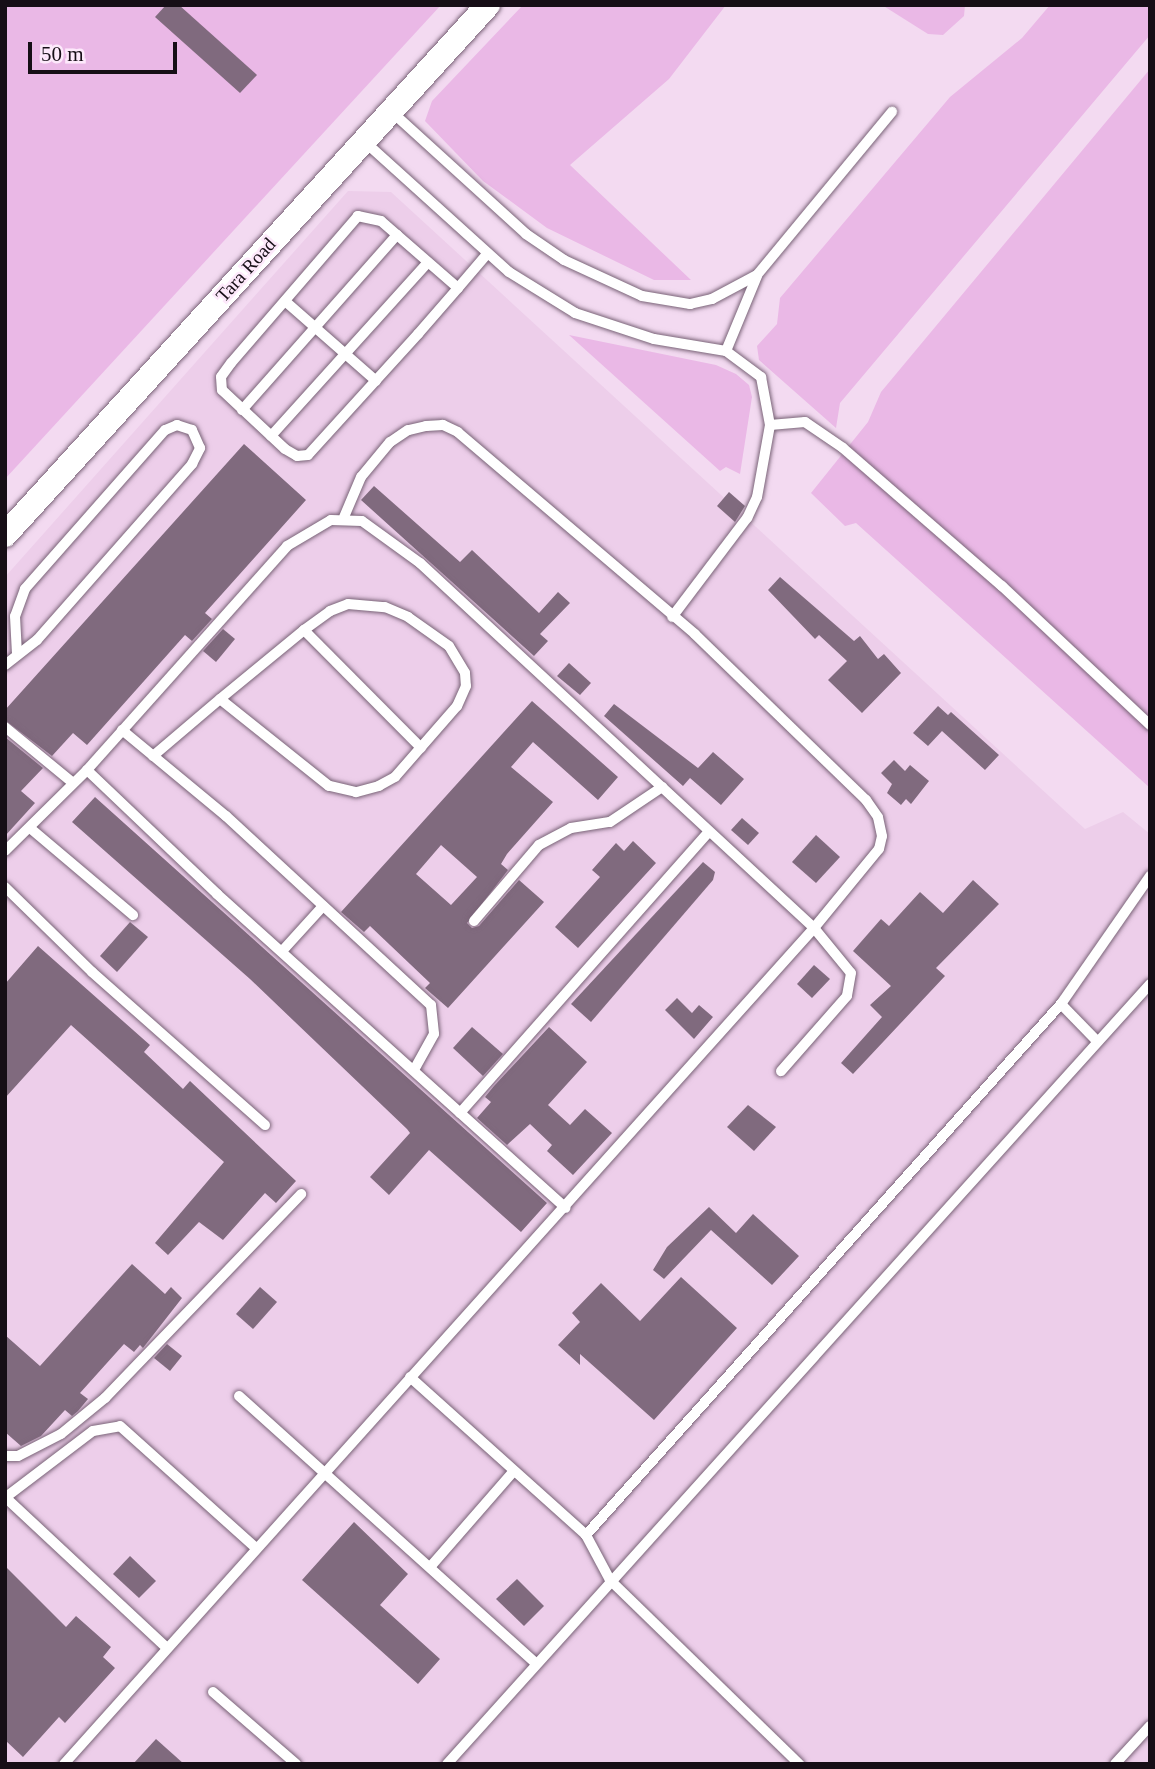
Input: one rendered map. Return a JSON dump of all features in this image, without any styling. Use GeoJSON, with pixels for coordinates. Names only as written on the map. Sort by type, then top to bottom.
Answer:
{"type":"FeatureCollection","features":[{"type":"Feature","properties":{"kind":"street","name":"Tara Road"},"geometry":{"type":"LineString","coordinates":[[5,535],[488,5]]}},
{"type":"Feature","properties":{"kind":"lane"},"geometry":{"type":"LineString","coordinates":[[391,111],[526,234],[564,260],[642,296],[690,304],[712,299],[757,275]]}},
{"type":"Feature","properties":{"kind":"lane"},"geometry":{"type":"LineString","coordinates":[[726,351],[757,275],[892,112]]}},
{"type":"Feature","properties":{"kind":"lane"},"geometry":{"type":"LineString","coordinates":[[364,141],[487,254],[575,313],[607,326],[726,351],[761,377],[769,425],[760,489],[747,518],[672,617]]}},
{"type":"Feature","properties":{"kind":"lane"},"geometry":{"type":"LineString","coordinates":[[458,288],[372,216],[358,216],[221,377],[222,390],[271,436],[297,456],[308,455],[376,382],[458,288],[487,254]]}},
{"type":"Feature","properties":{"kind":"lane"},"geometry":{"type":"LineString","coordinates":[[242,410],[397,235]]}},
{"type":"Feature","properties":{"kind":"lane"},"geometry":{"type":"LineString","coordinates":[[271,436],[428,262]]}},
{"type":"Feature","properties":{"kind":"lane"},"geometry":{"type":"LineString","coordinates":[[285,301],[376,382]]}},
{"type":"Feature","properties":{"kind":"lane"},"geometry":{"type":"LineString","coordinates":[[769,425],[805,422],[839,445],[1002,586],[1150,725]]}},
{"type":"Feature","properties":{"kind":"lane"},"geometry":{"type":"LineString","coordinates":[[5,665],[17,652],[37,640],[192,464],[200,448],[192,430],[177,425],[165,430],[25,589],[15,616],[17,652]]}},
{"type":"Feature","properties":{"kind":"lane"},"geometry":{"type":"LineString","coordinates":[[64,1764],[410,1377],[566,1208],[814,928],[878,849],[878,817],[672,617],[458,432],[443,425],[408,430],[390,442],[362,477],[344,517]]}},
{"type":"Feature","properties":{"kind":"lane"},"geometry":{"type":"LineString","coordinates":[[5,852],[87,769],[287,546],[309,530],[344,517],[378,529],[420,563],[814,928],[851,973],[851,987],[780,1071]]}},
{"type":"Feature","properties":{"kind":"lane"},"geometry":{"type":"LineString","coordinates":[[153,756],[220,699],[330,611],[361,603],[408,617],[449,646],[459,658],[466,686],[457,706],[396,776],[379,786],[356,792],[329,786],[220,699]]}},
{"type":"Feature","properties":{"kind":"lane"},"geometry":{"type":"LineString","coordinates":[[304,631],[421,748]]}},
{"type":"Feature","properties":{"kind":"lane"},"geometry":{"type":"LineString","coordinates":[[5,727],[73,783]]}},
{"type":"Feature","properties":{"kind":"lane"},"geometry":{"type":"LineString","coordinates":[[122,730],[323,906],[431,1005],[434,1034],[414,1070]]}},
{"type":"Feature","properties":{"kind":"lane"},"geometry":{"type":"LineString","coordinates":[[87,769],[217,894],[284,949],[566,1208]]}},
{"type":"Feature","properties":{"kind":"lane"},"geometry":{"type":"LineString","coordinates":[[474,920],[539,845],[571,828],[610,822],[662,788]]}},
{"type":"Feature","properties":{"kind":"lane"},"geometry":{"type":"LineString","coordinates":[[30,828],[133,915]]}},
{"type":"Feature","properties":{"kind":"lane"},"geometry":{"type":"LineString","coordinates":[[460,1113],[709,832]]}},
{"type":"Feature","properties":{"kind":"lane"},"geometry":{"type":"LineString","coordinates":[[586,1535],[1061,1004],[1150,876]]}},
{"type":"Feature","properties":{"kind":"lane"},"geometry":{"type":"LineString","coordinates":[[5,887],[92,972],[265,1125]]}},
{"type":"Feature","properties":{"kind":"lane"},"geometry":{"type":"LineString","coordinates":[[284,949],[323,906]]}},
{"type":"Feature","properties":{"kind":"lane"},"geometry":{"type":"LineString","coordinates":[[446,1764],[1096,1040],[1150,984]]}},
{"type":"Feature","properties":{"kind":"lane"},"geometry":{"type":"LineString","coordinates":[[1061,1004],[1096,1040]]}},
{"type":"Feature","properties":{"kind":"lane"},"geometry":{"type":"LineString","coordinates":[[5,1456],[18,1456],[61,1434],[105,1398],[301,1194]]}},
{"type":"Feature","properties":{"kind":"lane"},"geometry":{"type":"LineString","coordinates":[[410,1377],[512,1473],[586,1535],[610,1580],[799,1764]]}},
{"type":"Feature","properties":{"kind":"lane"},"geometry":{"type":"LineString","coordinates":[[239,1396],[326,1471],[536,1663]]}},
{"type":"Feature","properties":{"kind":"lane"},"geometry":{"type":"LineString","coordinates":[[167,1648],[6,1497],[93,1431],[120,1426],[257,1548]]}},
{"type":"Feature","properties":{"kind":"lane"},"geometry":{"type":"LineString","coordinates":[[431,1566],[512,1473]]}},
{"type":"Feature","properties":{"kind":"lane"},"geometry":{"type":"LineString","coordinates":[[213,1692],[296,1764]]}},
{"type":"Feature","properties":{"kind":"lane"},"geometry":{"type":"LineString","coordinates":[[1115,1764],[1150,1726]]}},
{"type":"Feature","properties":{"kind":"shaded area"},"geometry":{"type":"Polygon","coordinates":[[[5,5],[441,5],[5,479],[5,5]]]}},
{"type":"Feature","properties":{"kind":"shaded area"},"geometry":{"type":"Polygon","coordinates":[[[523,5],[726,5],[669,79],[570,165],[691,280],[654,280],[547,228],[483,181],[425,121],[432,101],[523,5]]]}},
{"type":"Feature","properties":{"kind":"shaded area"},"geometry":{"type":"Polygon","coordinates":[[[882,5],[965,5],[964,16],[943,35],[928,34],[882,5]]]}},
{"type":"Feature","properties":{"kind":"shaded area"},"geometry":{"type":"Polygon","coordinates":[[[1050,5],[1150,5],[1150,35],[840,403],[836,428],[759,360],[757,346],[777,324],[780,298],[950,97],[1022,38],[1050,5]]]}},
{"type":"Feature","properties":{"kind":"shaded area"},"geometry":{"type":"Polygon","coordinates":[[[1150,69],[1150,788],[856,523],[845,526],[811,493],[868,422],[881,392],[1150,69]]]}},
{"type":"Feature","properties":{"kind":"shaded area"},"geometry":{"type":"Polygon","coordinates":[[[348,191],[391,192],[1085,829],[1123,812],[1150,834],[1150,1764],[5,1764],[5,577],[348,191]]]}},
{"type":"Feature","properties":{"kind":"shaded area"},"geometry":{"type":"Polygon","coordinates":[[[569,335],[716,365],[736,374],[749,385],[752,397],[740,474],[726,467],[720,471],[569,335]]]}},
{"type":"Feature","properties":{"kind":"building"},"geometry":{"type":"Polygon","coordinates":[[[166,5],[179,5],[257,75],[240,93],[155,17],[166,5]]]}},
{"type":"Feature","properties":{"kind":"building"},"geometry":{"type":"Polygon","coordinates":[[[244,444],[306,500],[205,613],[212,619],[192,641],[185,635],[87,745],[73,733],[52,756],[5,720],[5,710],[244,444]]]}},
{"type":"Feature","properties":{"kind":"building"},"geometry":{"type":"Polygon","coordinates":[[[374,486],[460,562],[472,550],[539,613],[558,592],[570,603],[540,634],[548,641],[534,656],[361,500],[374,486]]]}},
{"type":"Feature","properties":{"kind":"building"},"geometry":{"type":"Polygon","coordinates":[[[729,492],[745,506],[735,522],[717,506],[729,492]]]}},
{"type":"Feature","properties":{"kind":"building"},"geometry":{"type":"Polygon","coordinates":[[[780,577],[854,641],[860,636],[878,659],[884,654],[901,673],[862,713],[828,680],[847,661],[819,635],[815,639],[768,590],[780,577]]]}},
{"type":"Feature","properties":{"kind":"building"},"geometry":{"type":"Polygon","coordinates":[[[223,629],[235,639],[216,662],[203,651],[223,629]]]}},
{"type":"Feature","properties":{"kind":"building"},"geometry":{"type":"Polygon","coordinates":[[[569,663],[591,683],[580,695],[557,676],[569,663]]]}},
{"type":"Feature","properties":{"kind":"building"},"geometry":{"type":"Polygon","coordinates":[[[532,701],[618,777],[598,800],[533,742],[511,767],[553,802],[507,854],[501,864],[508,870],[467,923],[472,928],[479,926],[519,880],[544,902],[448,1008],[425,988],[430,983],[370,926],[364,932],[341,912],[532,701]],[[441,845],[416,874],[451,905],[477,877],[441,845]]]}},
{"type":"Feature","properties":{"kind":"building"},"geometry":{"type":"Polygon","coordinates":[[[614,704],[698,768],[713,752],[744,779],[721,805],[690,778],[683,786],[604,716],[614,704]]]}},
{"type":"Feature","properties":{"kind":"building"},"geometry":{"type":"Polygon","coordinates":[[[938,706],[948,715],[951,712],[999,755],[985,770],[942,731],[928,746],[913,733],[938,706]]]}},
{"type":"Feature","properties":{"kind":"building"},"geometry":{"type":"Polygon","coordinates":[[[5,737],[43,768],[21,791],[35,803],[5,836],[5,737]]]}},
{"type":"Feature","properties":{"kind":"building"},"geometry":{"type":"Polygon","coordinates":[[[894,760],[905,771],[910,765],[929,781],[911,804],[906,799],[901,805],[887,793],[892,784],[881,773],[894,760]]]}},
{"type":"Feature","properties":{"kind":"building"},"geometry":{"type":"Polygon","coordinates":[[[95,797],[547,1203],[521,1232],[429,1150],[389,1195],[370,1177],[410,1133],[250,979],[72,822],[95,797]]]}},
{"type":"Feature","properties":{"kind":"building"},"geometry":{"type":"Polygon","coordinates":[[[742,818],[759,833],[748,845],[731,830],[742,818]]]}},
{"type":"Feature","properties":{"kind":"building"},"geometry":{"type":"Polygon","coordinates":[[[816,835],[840,857],[816,883],[792,862],[816,835]]]}},
{"type":"Feature","properties":{"kind":"building"},"geometry":{"type":"Polygon","coordinates":[[[633,841],[656,863],[578,948],[555,927],[600,877],[592,870],[616,843],[624,851],[633,841]]]}},
{"type":"Feature","properties":{"kind":"building"},"geometry":{"type":"Polygon","coordinates":[[[703,862],[715,872],[713,880],[591,1022],[571,1004],[703,862]]]}},
{"type":"Feature","properties":{"kind":"building"},"geometry":{"type":"Polygon","coordinates":[[[973,880],[999,904],[936,968],[945,976],[853,1074],[841,1063],[882,1017],[870,1005],[891,986],[853,951],[881,919],[889,926],[920,892],[943,913],[973,880]]]}},
{"type":"Feature","properties":{"kind":"building"},"geometry":{"type":"Polygon","coordinates":[[[130,922],[148,937],[117,972],[100,956],[130,922]]]}},
{"type":"Feature","properties":{"kind":"building"},"geometry":{"type":"Polygon","coordinates":[[[38,946],[150,1045],[144,1052],[183,1089],[190,1081],[296,1181],[276,1203],[265,1193],[223,1240],[199,1222],[168,1255],[155,1243],[224,1162],[71,1025],[5,1098],[5,984],[38,946]]]}},
{"type":"Feature","properties":{"kind":"building"},"geometry":{"type":"Polygon","coordinates":[[[814,965],[830,979],[812,998],[797,984],[814,965]]]}},
{"type":"Feature","properties":{"kind":"building"},"geometry":{"type":"Polygon","coordinates":[[[677,998],[692,1013],[699,1005],[713,1017],[694,1039],[665,1010],[677,998]]]}},
{"type":"Feature","properties":{"kind":"building"},"geometry":{"type":"Polygon","coordinates":[[[472,1027],[503,1054],[483,1076],[453,1048],[472,1027]]]}},
{"type":"Feature","properties":{"kind":"building"},"geometry":{"type":"Polygon","coordinates":[[[549,1027],[587,1062],[548,1105],[570,1125],[585,1109],[612,1133],[573,1175],[547,1151],[552,1145],[530,1124],[507,1145],[477,1118],[491,1102],[485,1097],[549,1027]]]}},
{"type":"Feature","properties":{"kind":"building"},"geometry":{"type":"Polygon","coordinates":[[[748,1105],[776,1127],[754,1151],[727,1127],[748,1105]]]}},
{"type":"Feature","properties":{"kind":"building"},"geometry":{"type":"Polygon","coordinates":[[[709,1207],[736,1233],[753,1214],[799,1256],[772,1285],[711,1230],[664,1279],[653,1270],[667,1247],[709,1207]]]}},
{"type":"Feature","properties":{"kind":"building"},"geometry":{"type":"Polygon","coordinates":[[[132,1264],[165,1294],[171,1287],[182,1298],[143,1348],[140,1345],[134,1352],[124,1344],[80,1393],[88,1399],[78,1411],[72,1416],[65,1410],[41,1436],[21,1446],[5,1432],[5,1335],[40,1366],[132,1264]]]}},
{"type":"Feature","properties":{"kind":"building"},"geometry":{"type":"Polygon","coordinates":[[[681,1277],[737,1328],[654,1420],[580,1354],[580,1365],[558,1345],[580,1322],[572,1313],[601,1283],[640,1321],[681,1277]]]}},
{"type":"Feature","properties":{"kind":"building"},"geometry":{"type":"Polygon","coordinates":[[[260,1287],[277,1302],[253,1329],[236,1314],[260,1287]]]}},
{"type":"Feature","properties":{"kind":"building"},"geometry":{"type":"Polygon","coordinates":[[[167,1344],[182,1356],[170,1371],[154,1358],[167,1344]]]}},
{"type":"Feature","properties":{"kind":"building"},"geometry":{"type":"Polygon","coordinates":[[[354,1522],[408,1574],[380,1605],[440,1659],[418,1684],[302,1580],[354,1522]]]}},
{"type":"Feature","properties":{"kind":"building"},"geometry":{"type":"Polygon","coordinates":[[[130,1556],[156,1581],[139,1598],[113,1574],[130,1556]]]}},
{"type":"Feature","properties":{"kind":"building"},"geometry":{"type":"Polygon","coordinates":[[[5,1566],[66,1627],[76,1616],[111,1647],[103,1657],[115,1668],[65,1723],[59,1717],[23,1757],[5,1740],[5,1566]]]}},
{"type":"Feature","properties":{"kind":"building"},"geometry":{"type":"Polygon","coordinates":[[[517,1579],[544,1606],[524,1626],[496,1599],[517,1579]]]}},
{"type":"Feature","properties":{"kind":"building"},"geometry":{"type":"Polygon","coordinates":[[[156,1739],[184,1764],[133,1764],[156,1739]]]}}]}
